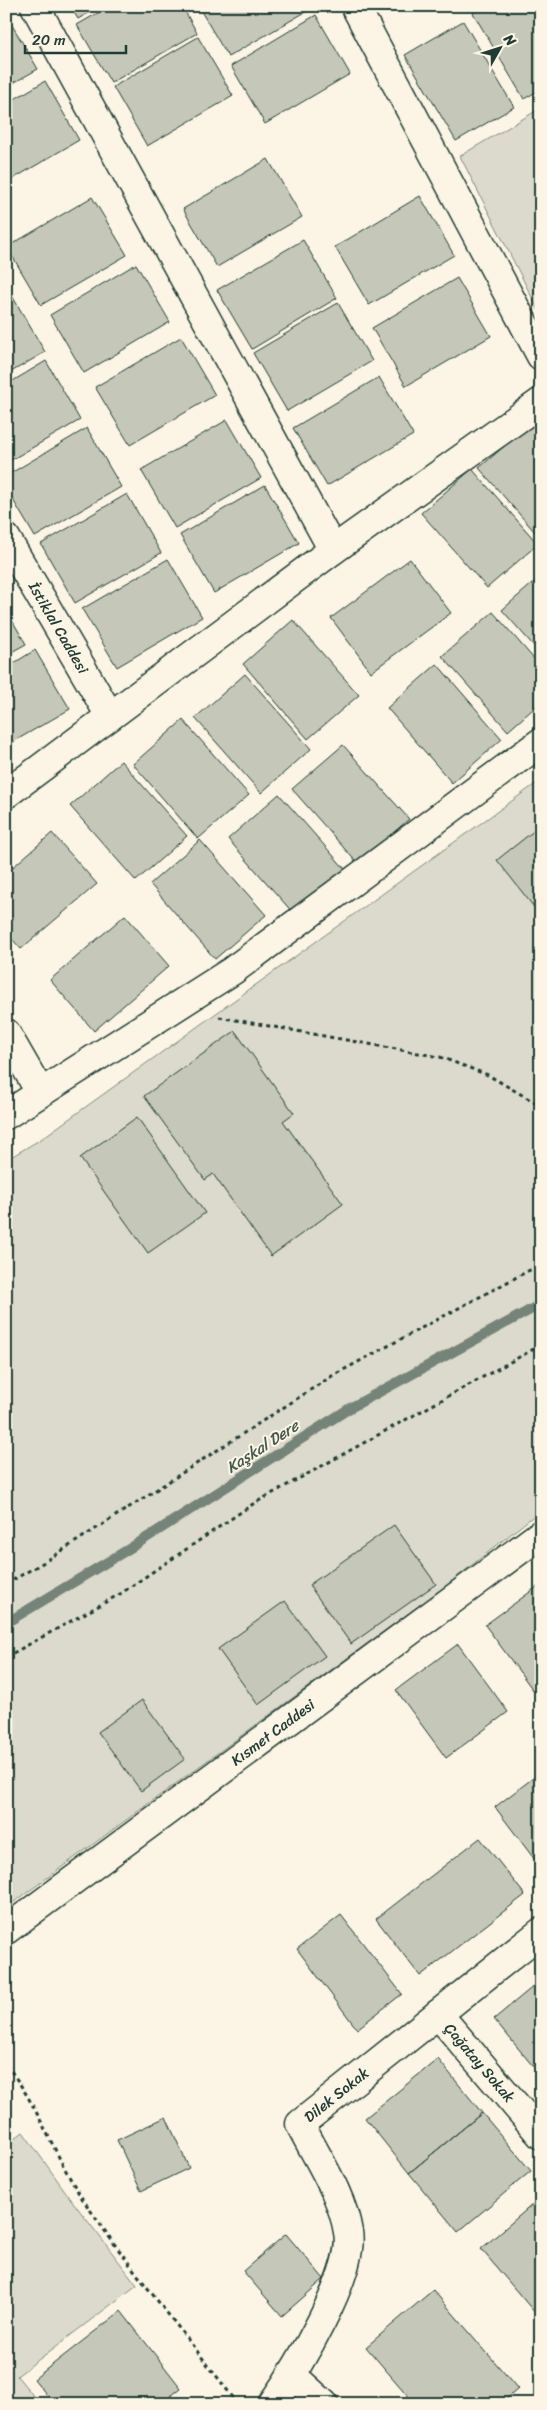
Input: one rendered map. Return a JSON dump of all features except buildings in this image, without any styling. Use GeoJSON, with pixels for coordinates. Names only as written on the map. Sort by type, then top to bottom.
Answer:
{"type":"FeatureCollection","features":[{"type":"Feature","properties":{"kind":"street"},"geometry":{"type":"LineString","coordinates":[[35,6],[333,550]]}},
{"type":"Feature","properties":{"kind":"street"},"geometry":{"type":"LineString","coordinates":[[355,6],[541,356]]}},
{"type":"Feature","properties":{"kind":"street"},"geometry":{"type":"LineString","coordinates":[[6,794],[333,550],[541,402]]}},
{"type":"Feature","properties":{"kind":"street","name":"İstiklal Caddesi"},"geometry":{"type":"LineString","coordinates":[[6,538],[110,716]]}},
{"type":"Feature","properties":{"kind":"street"},"geometry":{"type":"LineString","coordinates":[[6,1115],[232,971],[541,742]]}},
{"type":"Feature","properties":{"kind":"street"},"geometry":{"type":"LineString","coordinates":[[6,1033],[40,1092]]}},
{"type":"Feature","properties":{"kind":"street","name":"Kısmet Caddesi"},"geometry":{"type":"LineString","coordinates":[[6,1930],[541,1534]]}},
{"type":"Feature","properties":{"kind":"street","name":"Dilek Sokak"},"geometry":{"type":"LineString","coordinates":[[292,2376],[342,2278],[348,2253],[349,2234],[343,2209],[300,2124],[541,1932]]}},
{"type":"Feature","properties":{"kind":"street","name":"Çağatay Sokak"},"geometry":{"type":"LineString","coordinates":[[438,2014],[541,2134]]}},
{"type":"Feature","properties":{"kind":"street"},"geometry":{"type":"LineString","coordinates":[[272,2404],[292,2376],[324,2404]]}},
{"type":"Feature","properties":{"kind":"path"},"geometry":{"type":"LineString","coordinates":[[172,1008],[440,1057],[488,1074],[541,1106]]}},
{"type":"Feature","properties":{"kind":"path"},"geometry":{"type":"LineString","coordinates":[[6,1584],[46,1561],[332,1376],[541,1264]]}},
{"type":"Feature","properties":{"kind":"path"},"geometry":{"type":"LineString","coordinates":[[6,1657],[120,1594],[253,1504],[541,1345]]}},
{"type":"Feature","properties":{"kind":"path"},"geometry":{"type":"LineString","coordinates":[[6,2065],[32,2107],[58,2161],[84,2201],[238,2404]]}},
{"type":"Feature","properties":{"kind":"shaded area"},"geometry":{"type":"Polygon","coordinates":[[[541,108],[541,315],[460,156],[541,108]]]}},
{"type":"Feature","properties":{"kind":"shaded area"},"geometry":{"type":"Polygon","coordinates":[[[541,780],[541,1510],[447,1585],[6,1908],[6,1160],[41,1139],[541,780]]]}},
{"type":"Feature","properties":{"kind":"shaded area"},"geometry":{"type":"Polygon","coordinates":[[[23,2132],[73,2202],[137,2285],[17,2376],[40,2404],[6,2404],[6,2145],[23,2132]]]}},
{"type":"Feature","properties":{"kind":"waterway","name":"Kaşkal Dere"},"geometry":{"type":"LineString","coordinates":[[6,1623],[132,1547],[350,1408],[541,1304]]}}]}
